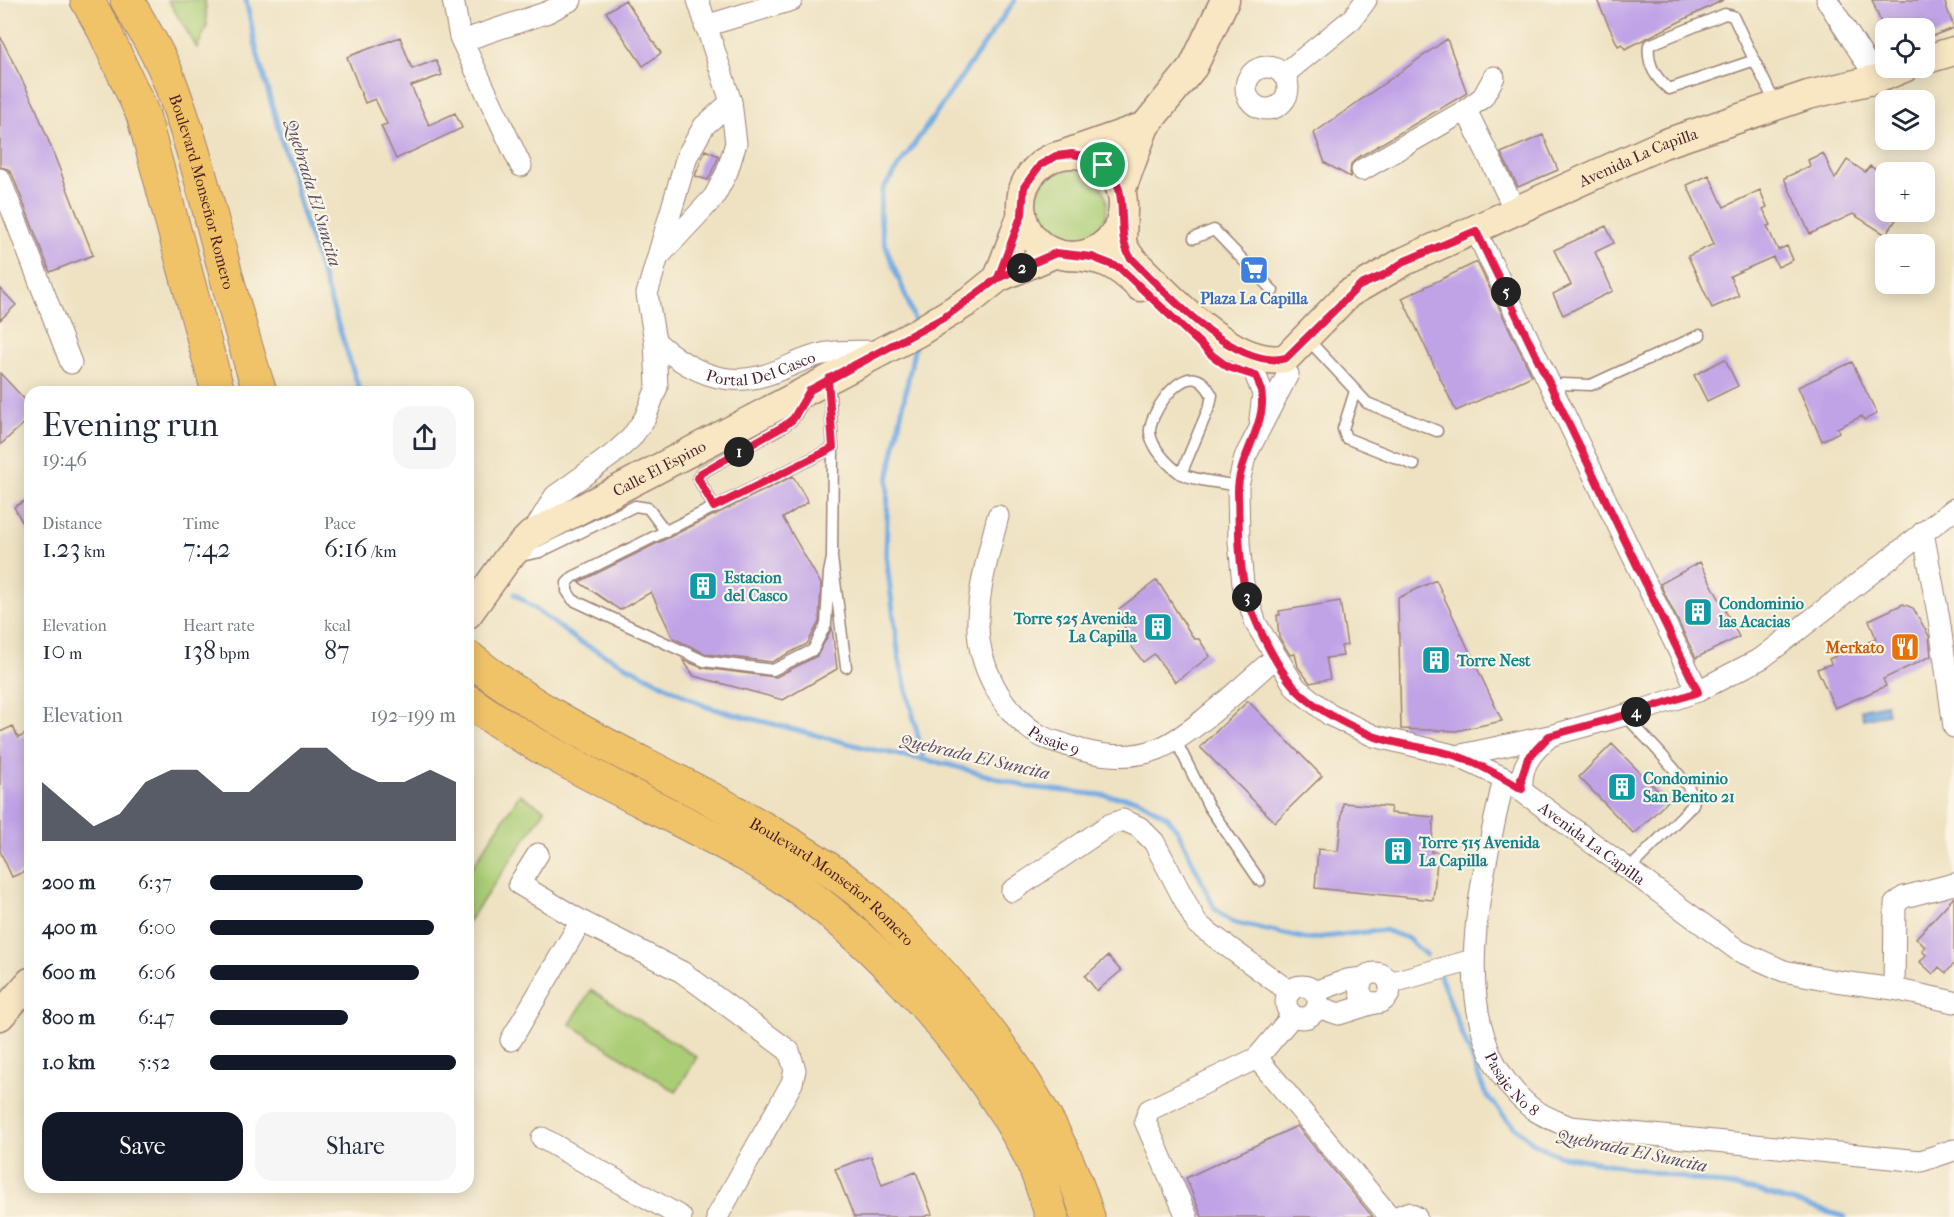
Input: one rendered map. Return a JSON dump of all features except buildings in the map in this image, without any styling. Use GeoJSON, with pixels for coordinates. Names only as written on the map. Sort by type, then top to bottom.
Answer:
{"type":"FeatureCollection","features":[{"type":"Feature","properties":{"kind":"highway"},"geometry":{"type":"LineString","coordinates":[[72,0],[104,30]]}},
{"type":"Feature","properties":{"kind":"highway"},"geometry":{"type":"LineString","coordinates":[[87,0],[104,30],[143,115],[216,386]]}},
{"type":"Feature","properties":{"kind":"highway","name":"Boulevard Monseñor Romero"},"geometry":{"type":"LineString","coordinates":[[127,0],[165,70],[206,196],[247,355],[258,386]]}},
{"type":"Feature","properties":{"kind":"highway"},"geometry":{"type":"LineString","coordinates":[[143,0],[157,27],[165,70]]}},
{"type":"Feature","properties":{"kind":"highway","name":"Boulevard Monseñor Romero"},"geometry":{"type":"LineString","coordinates":[[474,662],[497,681],[569,727],[724,806],[805,853],[857,890],[925,957],[996,1043],[1049,1122],[1084,1203]]}},
{"type":"Feature","properties":{"kind":"highway","name":"Boulevard Monseñor Romero"},"geometry":{"type":"LineString","coordinates":[[474,705],[567,762],[754,860],[814,900],[862,940],[912,991],[985,1083],[1023,1143],[1052,1217]]}},
{"type":"Feature","properties":{"kind":"street"},"geometry":{"type":"LineString","coordinates":[[453,0],[462,41],[521,166]]}},
{"type":"Feature","properties":{"kind":"street"},"geometry":{"type":"LineString","coordinates":[[462,41],[548,12],[571,0]]}},
{"type":"Feature","properties":{"kind":"street"},"geometry":{"type":"LineString","coordinates":[[660,254],[714,196],[727,172],[736,143],[731,102],[698,0]]}},
{"type":"Feature","properties":{"kind":"street"},"geometry":{"type":"LineString","coordinates":[[705,26],[792,0]]}},
{"type":"Feature","properties":{"kind":"street"},"geometry":{"type":"LineString","coordinates":[[1062,255],[1087,254],[1104,245],[1116,231],[1122,199],[1145,126],[1193,67],[1225,0]]}},
{"type":"Feature","properties":{"kind":"street"},"geometry":{"type":"LineString","coordinates":[[1283,75],[1352,19],[1366,0]]}},
{"type":"Feature","properties":{"kind":"street"},"geometry":{"type":"LineString","coordinates":[[1827,0],[1877,79]]}},
{"type":"Feature","properties":{"kind":"street"},"geometry":{"type":"LineString","coordinates":[[1935,57],[1954,51]]}},
{"type":"Feature","properties":{"kind":"street"},"geometry":{"type":"LineString","coordinates":[[1362,170],[1466,110],[1483,97],[1494,77]]}},
{"type":"Feature","properties":{"kind":"street","name":"Avenida La Capilla"},"geometry":{"type":"LineString","coordinates":[[1260,425],[1263,394],[1257,368],[1286,358],[1348,294],[1359,286],[1384,275],[1405,261],[1476,231],[1663,144],[1850,83],[1877,79]]}},
{"type":"Feature","properties":{"kind":"street"},"geometry":{"type":"LineString","coordinates":[[531,535],[555,496],[612,455],[631,438],[645,417],[657,387],[655,340],[646,294],[660,254],[670,207],[687,156],[704,126],[731,102]]}},
{"type":"Feature","properties":{"kind":"street"},"geometry":{"type":"LineString","coordinates":[[1466,110],[1516,212]]}},
{"type":"Feature","properties":{"kind":"street"},"geometry":{"type":"LineString","coordinates":[[998,278],[1022,214],[1023,191],[1030,175],[1047,160],[1145,126]]}},
{"type":"Feature","properties":{"kind":"street"},"geometry":{"type":"LineString","coordinates":[[1064,154],[1085,156],[1100,162],[1114,176],[1122,199],[1122,244],[1130,257],[1152,273],[1219,339],[1257,368]]}},
{"type":"Feature","properties":{"kind":"street"},"geometry":{"type":"LineString","coordinates":[[0,179],[71,363]]}},
{"type":"Feature","properties":{"kind":"street"},"geometry":{"type":"LineString","coordinates":[[1022,214],[1033,237],[1062,255],[1092,257],[1120,268],[1213,356],[1228,367],[1257,368],[1288,374]]}},
{"type":"Feature","properties":{"kind":"street"},"geometry":{"type":"LineString","coordinates":[[1476,231],[1698,692]]}},
{"type":"Feature","properties":{"kind":"street","name":"Calle El Espino"},"geometry":{"type":"LineString","coordinates":[[474,605],[508,558],[531,535],[945,317],[998,278],[1062,255]]}},
{"type":"Feature","properties":{"kind":"street","name":"Avenida La Capilla"},"geometry":{"type":"LineString","coordinates":[[1309,333],[1245,457],[1238,486],[1239,542],[1244,584],[1256,624],[1296,688],[1330,715],[1374,736],[1457,756],[1513,784],[1739,951],[1784,971],[1894,989],[1954,1002]]}},
{"type":"Feature","properties":{"kind":"street","name":"Portal Del Casco"},"geometry":{"type":"LineString","coordinates":[[655,340],[675,358],[700,373],[730,378],[757,378],[827,353],[879,351]]}},
{"type":"Feature","properties":{"kind":"street"},"geometry":{"type":"LineString","coordinates":[[1457,756],[1549,736],[1698,692],[1762,658],[1954,509]]}},
{"type":"Feature","properties":{"kind":"street","name":"Pasaje 9"},"geometry":{"type":"LineString","coordinates":[[998,516],[978,620],[983,664],[997,691],[1017,715],[1039,735],[1073,747],[1113,757],[1155,750],[1176,741],[1276,657]]}},
{"type":"Feature","properties":{"kind":"street"},"geometry":{"type":"LineString","coordinates":[[1923,532],[1939,619],[1954,727]]}},
{"type":"Feature","properties":{"kind":"street","name":"Pasaje No 8"},"geometry":{"type":"LineString","coordinates":[[1549,736],[1528,758],[1521,779],[1513,784],[1484,875],[1473,960],[1484,1036],[1500,1075],[1530,1106],[1570,1127],[1921,1161],[1954,1150]]}},
{"type":"Feature","properties":{"kind":"street"},"geometry":{"type":"LineString","coordinates":[[1012,891],[1109,825],[1123,820],[1139,827],[1154,842],[1197,924],[1290,992]]}},
{"type":"Feature","properties":{"kind":"street"},"geometry":{"type":"LineString","coordinates":[[537,854],[519,884],[581,921],[682,972],[789,1051],[795,1070],[792,1083],[717,1217]]}},
{"type":"Feature","properties":{"kind":"street"},"geometry":{"type":"LineString","coordinates":[[1894,989],[1895,904],[1904,897],[1954,884]]}},
{"type":"Feature","properties":{"kind":"street"},"geometry":{"type":"LineString","coordinates":[[512,1040],[581,921]]}},
{"type":"Feature","properties":{"kind":"street"},"geometry":{"type":"LineString","coordinates":[[1389,983],[1473,960]]}},
{"type":"Feature","properties":{"kind":"street"},"geometry":{"type":"LineString","coordinates":[[1290,992],[1287,1006],[1293,1015],[1307,1017],[1316,1000],[1347,980],[1378,974],[1389,983]]}},
{"type":"Feature","properties":{"kind":"street"},"geometry":{"type":"LineString","coordinates":[[0,981],[24,978]]}},
{"type":"Feature","properties":{"kind":"street"},"geometry":{"type":"LineString","coordinates":[[1365,978],[1360,991],[1365,1000],[1374,1003]]}},
{"type":"Feature","properties":{"kind":"street"},"geometry":{"type":"LineString","coordinates":[[1290,992],[1300,987],[1339,1014],[1387,998],[1389,983]]}},
{"type":"Feature","properties":{"kind":"street"},"geometry":{"type":"LineString","coordinates":[[0,1016],[24,989]]}},
{"type":"Feature","properties":{"kind":"street"},"geometry":{"type":"LineString","coordinates":[[1187,1217],[1144,1121],[1149,1110],[1257,1058],[1293,1015]]}},
{"type":"Feature","properties":{"kind":"street"},"geometry":{"type":"LineString","coordinates":[[1257,1058],[1390,1217]]}},
{"type":"Feature","properties":{"kind":"street"},"geometry":{"type":"LineString","coordinates":[[542,1138],[681,1217]]}},
{"type":"Feature","properties":{"kind":"street"},"geometry":{"type":"LineString","coordinates":[[1397,1217],[1407,1213],[1416,1217]]}},
{"type":"Feature","properties":{"kind":"lane"},"geometry":{"type":"LineString","coordinates":[[1755,60],[1669,89],[1660,82],[1648,59],[1649,45],[1725,14],[1733,16],[1755,60],[1776,106]]}},
{"type":"Feature","properties":{"kind":"lane"},"geometry":{"type":"LineString","coordinates":[[1194,238],[1214,230],[1273,291]]}},
{"type":"Feature","properties":{"kind":"lane"},"geometry":{"type":"LineString","coordinates":[[1309,333],[1367,403],[1437,431]]}},
{"type":"Feature","properties":{"kind":"lane"},"geometry":{"type":"LineString","coordinates":[[1552,388],[1562,384],[1591,385],[1700,335]]}},
{"type":"Feature","properties":{"kind":"lane"},"geometry":{"type":"LineString","coordinates":[[1181,474],[1212,395],[1204,384],[1196,379],[1185,378],[1175,385],[1154,414],[1150,432],[1158,452],[1181,474],[1238,486]]}},
{"type":"Feature","properties":{"kind":"lane"},"geometry":{"type":"LineString","coordinates":[[819,384],[833,448],[832,558],[846,667]]}},
{"type":"Feature","properties":{"kind":"lane"},"geometry":{"type":"LineString","coordinates":[[714,507],[698,478],[701,473],[784,426],[793,419],[819,384]]}},
{"type":"Feature","properties":{"kind":"lane"},"geometry":{"type":"LineString","coordinates":[[1355,391],[1343,429],[1346,438],[1414,465]]}},
{"type":"Feature","properties":{"kind":"lane"},"geometry":{"type":"LineString","coordinates":[[832,558],[826,624],[813,650],[773,670],[704,661],[573,600],[567,591],[567,583],[573,577],[833,448]]}},
{"type":"Feature","properties":{"kind":"lane"},"geometry":{"type":"LineString","coordinates":[[508,558],[540,552],[635,506],[648,508],[666,532]]}},
{"type":"Feature","properties":{"kind":"lane"},"geometry":{"type":"LineString","coordinates":[[1625,715],[1686,783],[1694,797],[1694,804],[1629,869]]}},
{"type":"Feature","properties":{"kind":"lane"},"geometry":{"type":"LineString","coordinates":[[1176,741],[1209,807],[1260,881]]}},
{"type":"Feature","properties":{"kind":"lane"},"geometry":{"type":"LineString","coordinates":[[1084,1203],[1094,1217]]}},
{"type":"Feature","properties":{"kind":"green space"},"geometry":{"type":"Polygon","coordinates":[[[168,0],[205,0],[207,26],[197,48],[168,0]]]}},
{"type":"Feature","properties":{"kind":"green space"},"geometry":{"type":"Polygon","coordinates":[[[1071,170],[1091,176],[1101,186],[1107,206],[1101,226],[1091,236],[1071,242],[1051,236],[1041,226],[1035,206],[1041,186],[1051,176],[1071,170]]]}},
{"type":"Feature","properties":{"kind":"green space"},"geometry":{"type":"Polygon","coordinates":[[[520,794],[545,810],[474,913],[474,864],[520,794]]]}},
{"type":"Feature","properties":{"kind":"green space"},"geometry":{"type":"Polygon","coordinates":[[[591,990],[697,1057],[676,1092],[570,1024],[591,990]]]}},
{"type":"Feature","properties":{"kind":"water"},"geometry":{"type":"Polygon","coordinates":[[[1886,704],[1888,714],[1863,719],[1861,709],[1886,704]]]}},
{"type":"Feature","properties":{"kind":"waterway","name":"Quebrada El Suncita"},"geometry":{"type":"LineString","coordinates":[[246,0],[258,56],[304,219],[358,386]]}},
{"type":"Feature","properties":{"kind":"waterway"},"geometry":{"type":"LineString","coordinates":[[915,324],[885,242],[880,208],[883,189],[1015,0]]}},
{"type":"Feature","properties":{"kind":"waterway"},"geometry":{"type":"LineString","coordinates":[[915,345],[888,480],[886,555],[899,659],[924,760]]}},
{"type":"Feature","properties":{"kind":"waterway","name":"Quebrada El Suncita"},"geometry":{"type":"LineString","coordinates":[[515,594],[578,641],[707,707],[870,749],[950,765],[1028,787],[1137,799],[1168,817],[1178,831],[1215,909],[1232,922],[1307,939],[1384,930],[1407,938],[1426,955]]}},
{"type":"Feature","properties":{"kind":"waterway","name":"Quebrada El Suncita"},"geometry":{"type":"LineString","coordinates":[[1440,976],[1485,1093],[1510,1123],[1535,1144],[1558,1155],[1757,1191],[1845,1217]]}},
{"type":"Feature","properties":{"kind":"place","name":"Plaza La Capilla"},"geometry":{"type":"Point","coordinates":[1254,270]}},
{"type":"Feature","properties":{"kind":"place","name":"Estacion del Casco"},"geometry":{"type":"Point","coordinates":[703,586]}},
{"type":"Feature","properties":{"kind":"place","name":"Condominio las Acacias"},"geometry":{"type":"Point","coordinates":[1698,612]}},
{"type":"Feature","properties":{"kind":"place","name":"Torre 525 Avenida La Capilla"},"geometry":{"type":"Point","coordinates":[1158,627]}},
{"type":"Feature","properties":{"kind":"place","name":"Merkato"},"geometry":{"type":"Point","coordinates":[1905,647]}},
{"type":"Feature","properties":{"kind":"place","name":"Torre Nest"},"geometry":{"type":"Point","coordinates":[1436,660]}},
{"type":"Feature","properties":{"kind":"place","name":"Condominio San Benito 21"},"geometry":{"type":"Point","coordinates":[1622,787]}},
{"type":"Feature","properties":{"kind":"place","name":"Torre 515 Avenida La Capilla"},"geometry":{"type":"Point","coordinates":[1398,851]}},
{"type":"Feature","properties":{"kind":"route"},"geometry":{"type":"LineString","coordinates":[[1103,165],[1089,157],[1072,154],[1056,156],[1040,165],[1030,175],[1024,187],[1021,200],[1022,214],[998,278],[972,300],[945,317],[879,351],[810,390],[793,419],[784,426],[766,438],[708,467],[698,478],[714,507],[833,448],[830,403],[828,379],[879,351],[917,333],[945,317],[972,300],[998,278],[1056,253],[1092,257],[1120,268],[1213,356],[1228,367],[1256,376],[1263,394],[1260,425],[1245,457],[1238,486],[1239,542],[1244,584],[1256,624],[1296,688],[1330,715],[1374,736],[1457,756],[1522,789],[1521,779],[1528,758],[1534,749],[1549,736],[1698,692],[1476,231],[1405,261],[1384,275],[1359,286],[1348,294],[1286,358],[1273,361],[1258,359],[1250,357],[1219,339],[1130,257],[1122,244],[1121,191],[1114,176],[1103,165]]}}]}
